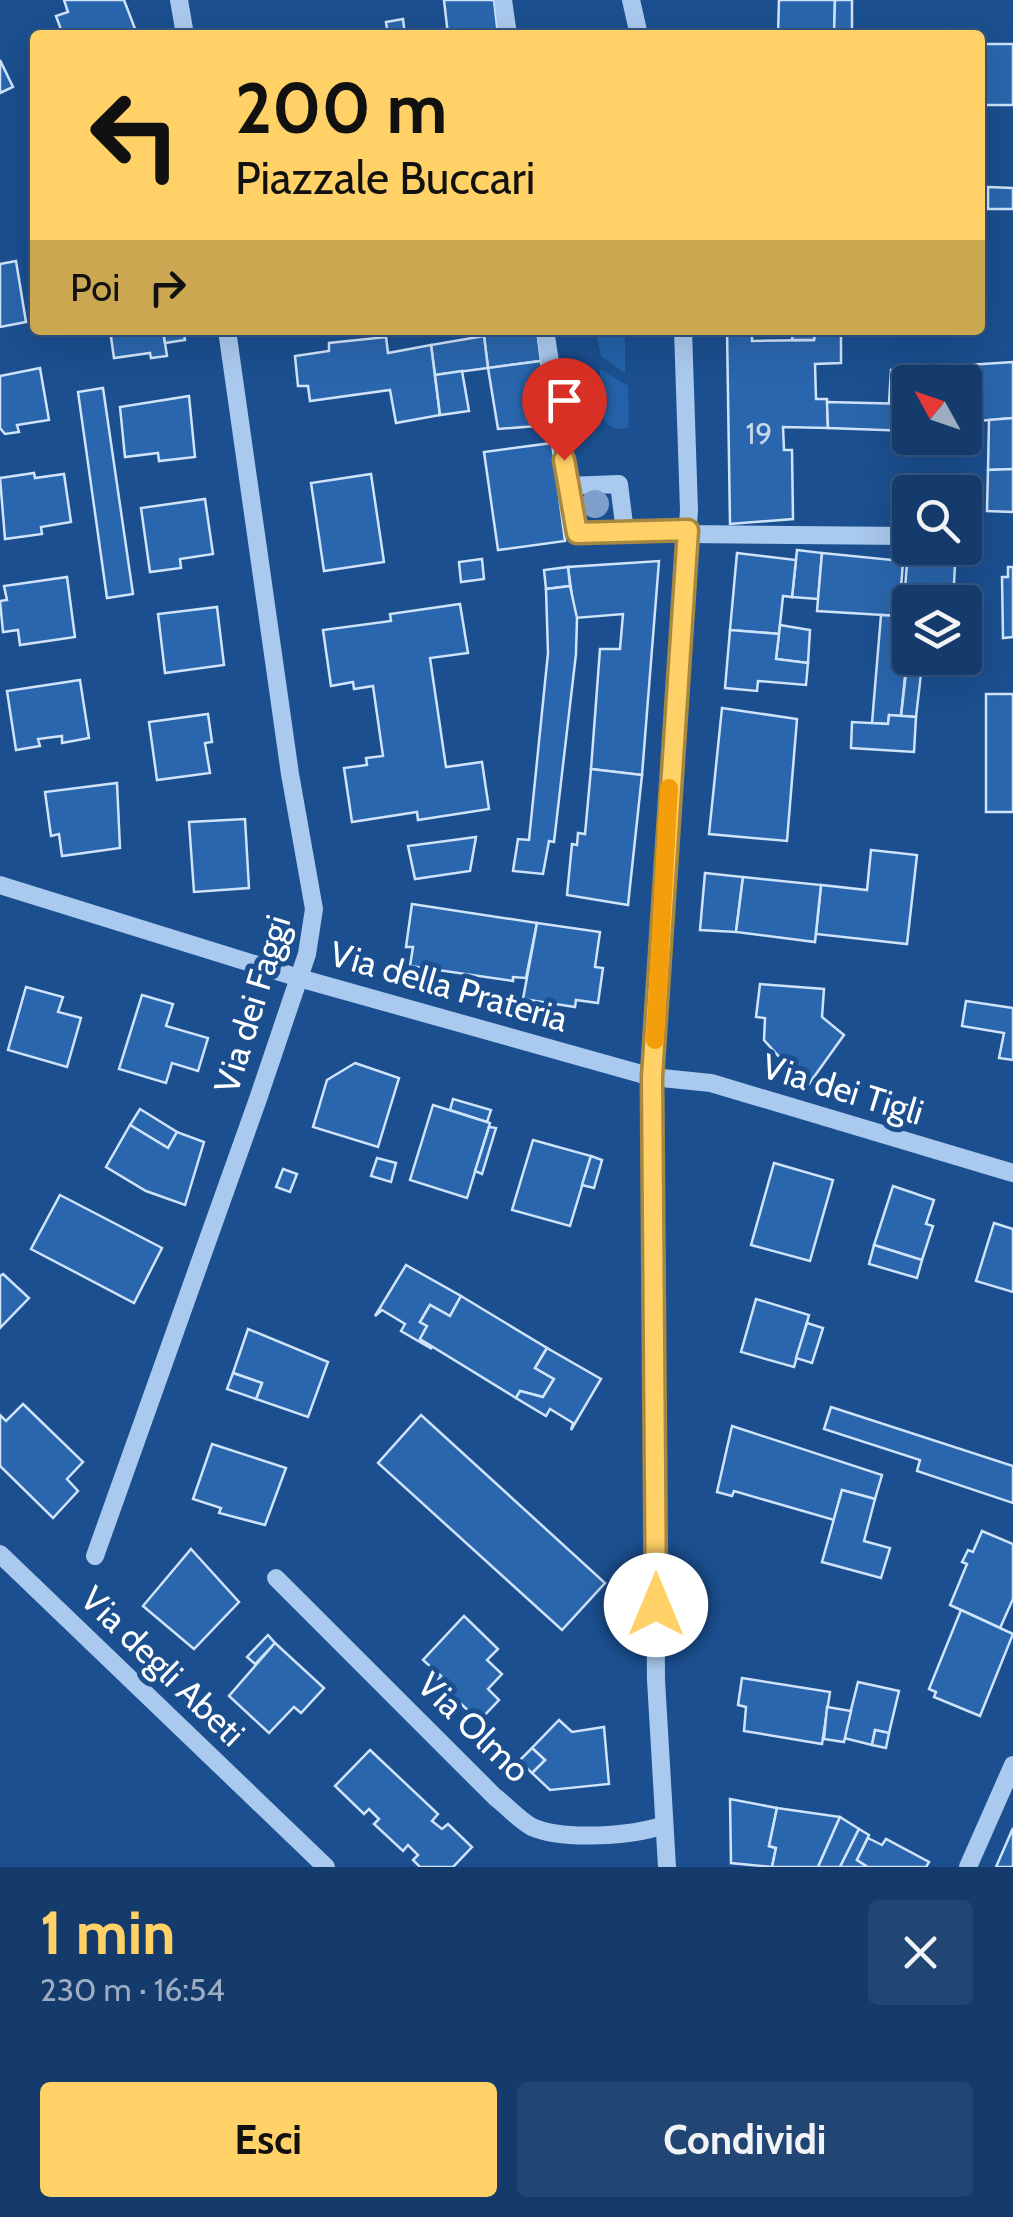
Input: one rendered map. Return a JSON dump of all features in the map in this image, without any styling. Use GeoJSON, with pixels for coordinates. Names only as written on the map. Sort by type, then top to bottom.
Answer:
{"type":"FeatureCollection","features":[{"type":"Feature","properties":{"kind":"street"},"geometry":{"type":"LineString","coordinates":[[179,0],[184,30]]}},
{"type":"Feature","properties":{"kind":"street"},"geometry":{"type":"LineString","coordinates":[[503,0],[507,30]]}},
{"type":"Feature","properties":{"kind":"street"},"geometry":{"type":"LineString","coordinates":[[631,0],[638,30]]}},
{"type":"Feature","properties":{"kind":"street","name":"Via dei Faggi"},"geometry":{"type":"LineString","coordinates":[[95,1556],[299,978],[314,909],[290,774],[228,335]]}},
{"type":"Feature","properties":{"kind":"street"},"geometry":{"type":"LineString","coordinates":[[546,335],[577,533],[688,530],[892,536]]}},
{"type":"Feature","properties":{"kind":"street"},"geometry":{"type":"LineString","coordinates":[[667,1867],[656,1680],[652,1077],[688,530],[683,335]]}},
{"type":"Feature","properties":{"kind":"street"},"geometry":{"type":"LineString","coordinates":[[567,486],[618,484],[625,532]]}},
{"type":"Feature","properties":{"kind":"street","name":"Via della Prateria"},"geometry":{"type":"LineString","coordinates":[[0,885],[299,978],[652,1077]]}},
{"type":"Feature","properties":{"kind":"street","name":"Via dei Tigli"},"geometry":{"type":"LineString","coordinates":[[652,1077],[711,1084],[1013,1173]]}},
{"type":"Feature","properties":{"kind":"street","name":"Via degli Abeti"},"geometry":{"type":"LineString","coordinates":[[0,1554],[326,1867]]}},
{"type":"Feature","properties":{"kind":"street","name":"Via Olmo"},"geometry":{"type":"LineString","coordinates":[[276,1578],[496,1797],[533,1827],[580,1835],[645,1832],[664,1825]]}},
{"type":"Feature","properties":{"kind":"street"},"geometry":{"type":"LineString","coordinates":[[968,1867],[1013,1764]]}},
{"type":"Feature","properties":{"kind":"street","name":"Via degli Abeti"},"geometry":{"type":"LineString","coordinates":[[280,1824],[310,1867]]}},
{"type":"Feature","properties":{"kind":"shaded area"},"geometry":{"type":"Polygon","coordinates":[[[596,335],[625,335],[625,373],[601,356],[596,335]]]}},
{"type":"Feature","properties":{"kind":"shaded area"},"geometry":{"type":"Polygon","coordinates":[[[600,369],[628,386],[629,427],[618,429],[604,420],[600,369]]]}},
{"type":"Feature","properties":{"kind":"building"},"geometry":{"type":"Polygon","coordinates":[[[64,0],[124,0],[135,30],[61,30],[56,16],[68,12],[64,0]]]}},
{"type":"Feature","properties":{"kind":"building"},"geometry":{"type":"Polygon","coordinates":[[[444,0],[494,0],[497,30],[447,30],[444,0]]]}},
{"type":"Feature","properties":{"kind":"building"},"geometry":{"type":"Polygon","coordinates":[[[779,0],[835,0],[834,30],[778,30],[779,0]]]}},
{"type":"Feature","properties":{"kind":"building"},"geometry":{"type":"Polygon","coordinates":[[[835,0],[852,0],[852,30],[834,30],[835,0]]]}},
{"type":"Feature","properties":{"kind":"building"},"geometry":{"type":"Polygon","coordinates":[[[403,19],[404,30],[387,30],[386,22],[403,19]]]}},
{"type":"Feature","properties":{"kind":"building"},"geometry":{"type":"Polygon","coordinates":[[[985,44],[1013,44],[1013,105],[985,105],[985,44]]]}},
{"type":"Feature","properties":{"kind":"building"},"geometry":{"type":"Polygon","coordinates":[[[0,60],[13,87],[0,93],[0,60]]]}},
{"type":"Feature","properties":{"kind":"building"},"geometry":{"type":"Polygon","coordinates":[[[988,187],[1013,188],[1013,209],[988,209],[988,187]]]}},
{"type":"Feature","properties":{"kind":"building"},"geometry":{"type":"Polygon","coordinates":[[[16,261],[26,322],[0,327],[0,264],[16,261]]]}},
{"type":"Feature","properties":{"kind":"building"},"geometry":{"type":"Polygon","coordinates":[[[111,335],[164,335],[167,356],[151,358],[150,353],[114,358],[111,335]]]}},
{"type":"Feature","properties":{"kind":"building"},"geometry":{"type":"Polygon","coordinates":[[[164,335],[184,335],[185,340],[165,343],[164,335]]]}},
{"type":"Feature","properties":{"kind":"building"},"geometry":{"type":"Polygon","coordinates":[[[538,335],[541,361],[488,368],[484,336],[538,335]]]}},
{"type":"Feature","properties":{"kind":"building"},"geometry":{"type":"Polygon","coordinates":[[[727,335],[752,335],[752,341],[814,340],[814,335],[841,335],[841,363],[815,364],[816,399],[827,399],[828,428],[783,427],[784,450],[792,450],[793,519],[730,524],[727,335]]]}},
{"type":"Feature","properties":{"kind":"building"},"geometry":{"type":"Polygon","coordinates":[[[792,335],[814,335],[814,340],[792,340],[792,335]]]}},
{"type":"Feature","properties":{"kind":"building"},"geometry":{"type":"Polygon","coordinates":[[[484,336],[488,368],[435,375],[431,345],[484,336]]]}},
{"type":"Feature","properties":{"kind":"building"},"geometry":{"type":"Polygon","coordinates":[[[386,337],[388,353],[431,345],[440,415],[396,423],[390,390],[310,401],[308,386],[298,386],[295,356],[329,351],[329,343],[386,337]]]}},
{"type":"Feature","properties":{"kind":"building"},"geometry":{"type":"Polygon","coordinates":[[[541,361],[550,425],[498,429],[488,368],[541,361]]]}},
{"type":"Feature","properties":{"kind":"building"},"geometry":{"type":"Polygon","coordinates":[[[1013,362],[1013,418],[982,421],[982,365],[967,365],[1013,362]]]}},
{"type":"Feature","properties":{"kind":"building"},"geometry":{"type":"Polygon","coordinates":[[[40,368],[49,420],[17,425],[19,432],[5,434],[0,428],[0,376],[40,368]]]}},
{"type":"Feature","properties":{"kind":"building"},"geometry":{"type":"Polygon","coordinates":[[[892,370],[892,403],[889,403],[892,370]]]}},
{"type":"Feature","properties":{"kind":"building"},"geometry":{"type":"Polygon","coordinates":[[[462,371],[469,411],[440,415],[435,375],[462,371]]]}},
{"type":"Feature","properties":{"kind":"building"},"geometry":{"type":"Polygon","coordinates":[[[103,388],[133,594],[107,598],[78,392],[103,388]]]}},
{"type":"Feature","properties":{"kind":"building"},"geometry":{"type":"Polygon","coordinates":[[[189,396],[195,457],[159,461],[158,453],[125,457],[120,407],[189,396]]]}},
{"type":"Feature","properties":{"kind":"building"},"geometry":{"type":"Polygon","coordinates":[[[827,402],[892,404],[892,430],[828,428],[827,402]]]}},
{"type":"Feature","properties":{"kind":"building"},"geometry":{"type":"Polygon","coordinates":[[[1013,418],[1013,469],[988,470],[989,420],[1013,418]]]}},
{"type":"Feature","properties":{"kind":"building"},"geometry":{"type":"Polygon","coordinates":[[[552,443],[565,541],[498,550],[484,452],[552,443]]]}},
{"type":"Feature","properties":{"kind":"building"},"geometry":{"type":"Polygon","coordinates":[[[1013,469],[1013,512],[987,511],[988,470],[1013,469]]]}},
{"type":"Feature","properties":{"kind":"building"},"geometry":{"type":"Polygon","coordinates":[[[34,473],[35,478],[64,474],[71,522],[41,527],[42,534],[5,539],[0,478],[34,473]]]}},
{"type":"Feature","properties":{"kind":"building"},"geometry":{"type":"Polygon","coordinates":[[[371,474],[384,562],[324,571],[311,483],[371,474]]]}},
{"type":"Feature","properties":{"kind":"building"},"geometry":{"type":"Polygon","coordinates":[[[205,499],[213,554],[180,559],[181,568],[150,572],[141,508],[205,499]]]}},
{"type":"Feature","properties":{"kind":"building"},"geometry":{"type":"Polygon","coordinates":[[[797,550],[822,553],[818,599],[792,597],[797,550]]]}},
{"type":"Feature","properties":{"kind":"building"},"geometry":{"type":"Polygon","coordinates":[[[737,553],[796,560],[792,597],[783,596],[779,634],[730,630],[737,553]]]}},
{"type":"Feature","properties":{"kind":"building"},"geometry":{"type":"Polygon","coordinates":[[[822,553],[892,560],[892,565],[903,565],[901,585],[892,585],[892,616],[817,611],[822,553]]]}},
{"type":"Feature","properties":{"kind":"building"},"geometry":{"type":"Polygon","coordinates":[[[482,559],[484,579],[461,582],[459,562],[482,559]]]}},
{"type":"Feature","properties":{"kind":"building"},"geometry":{"type":"Polygon","coordinates":[[[659,561],[642,775],[591,769],[600,649],[620,649],[623,614],[575,618],[568,567],[659,561]]]}},
{"type":"Feature","properties":{"kind":"building"},"geometry":{"type":"Polygon","coordinates":[[[907,565],[955,565],[954,585],[905,585],[907,565]]]}},
{"type":"Feature","properties":{"kind":"building"},"geometry":{"type":"Polygon","coordinates":[[[568,567],[570,586],[546,589],[544,570],[568,567]]]}},
{"type":"Feature","properties":{"kind":"building"},"geometry":{"type":"Polygon","coordinates":[[[1008,567],[1013,567],[1013,637],[1003,638],[1002,577],[1008,577],[1008,567]]]}},
{"type":"Feature","properties":{"kind":"building"},"geometry":{"type":"Polygon","coordinates":[[[67,577],[75,637],[20,645],[18,630],[3,632],[0,601],[7,600],[4,586],[67,577]]]}},
{"type":"Feature","properties":{"kind":"building"},"geometry":{"type":"Polygon","coordinates":[[[570,586],[577,618],[576,654],[554,842],[549,841],[543,874],[513,871],[518,839],[529,840],[548,653],[546,589],[570,586]]]}},
{"type":"Feature","properties":{"kind":"building"},"geometry":{"type":"Polygon","coordinates":[[[460,604],[468,653],[430,658],[446,767],[482,762],[489,809],[418,820],[417,812],[352,822],[344,768],[367,765],[366,758],[383,756],[373,686],[354,689],[353,682],[331,686],[323,630],[391,621],[390,614],[460,604]]]}},
{"type":"Feature","properties":{"kind":"building"},"geometry":{"type":"Polygon","coordinates":[[[217,607],[224,665],[165,673],[158,614],[217,607]]]}},
{"type":"Feature","properties":{"kind":"building"},"geometry":{"type":"Polygon","coordinates":[[[881,615],[892,616],[892,675],[905,675],[901,716],[889,715],[888,724],[872,723],[881,615]]]}},
{"type":"Feature","properties":{"kind":"building"},"geometry":{"type":"Polygon","coordinates":[[[780,625],[810,630],[808,663],[776,659],[780,625]]]}},
{"type":"Feature","properties":{"kind":"building"},"geometry":{"type":"Polygon","coordinates":[[[730,630],[779,634],[776,659],[808,663],[806,685],[758,681],[757,691],[725,688],[730,630]]]}},
{"type":"Feature","properties":{"kind":"building"},"geometry":{"type":"Polygon","coordinates":[[[906,675],[921,675],[916,717],[901,716],[906,675]]]}},
{"type":"Feature","properties":{"kind":"building"},"geometry":{"type":"Polygon","coordinates":[[[80,680],[89,738],[62,743],[62,736],[38,739],[40,746],[16,750],[7,691],[80,680]]]}},
{"type":"Feature","properties":{"kind":"building"},"geometry":{"type":"Polygon","coordinates":[[[986,694],[1013,694],[1013,812],[986,812],[986,694]]]}},
{"type":"Feature","properties":{"kind":"building"},"geometry":{"type":"Polygon","coordinates":[[[722,708],[797,719],[787,841],[709,834],[722,708]]]}},
{"type":"Feature","properties":{"kind":"building"},"geometry":{"type":"Polygon","coordinates":[[[208,714],[212,742],[205,743],[210,773],[157,780],[149,722],[208,714]]]}},
{"type":"Feature","properties":{"kind":"building"},"geometry":{"type":"Polygon","coordinates":[[[889,715],[916,717],[914,752],[851,748],[852,722],[888,724],[889,715]]]}},
{"type":"Feature","properties":{"kind":"building"},"geometry":{"type":"Polygon","coordinates":[[[591,769],[642,775],[628,905],[567,895],[572,844],[577,845],[578,833],[585,834],[591,769]]]}},
{"type":"Feature","properties":{"kind":"building"},"geometry":{"type":"Polygon","coordinates":[[[117,783],[120,848],[62,856],[59,834],[51,836],[45,792],[117,783]]]}},
{"type":"Feature","properties":{"kind":"building"},"geometry":{"type":"Polygon","coordinates":[[[245,819],[249,888],[194,892],[189,822],[245,819]]]}},
{"type":"Feature","properties":{"kind":"building"},"geometry":{"type":"Polygon","coordinates":[[[476,837],[470,871],[415,879],[408,846],[476,837]]]}},
{"type":"Feature","properties":{"kind":"building"},"geometry":{"type":"Polygon","coordinates":[[[871,850],[917,855],[907,944],[816,934],[821,885],[867,890],[871,850]]]}},
{"type":"Feature","properties":{"kind":"building"},"geometry":{"type":"Polygon","coordinates":[[[705,873],[743,877],[736,932],[700,930],[705,873]]]}},
{"type":"Feature","properties":{"kind":"building"},"geometry":{"type":"Polygon","coordinates":[[[743,877],[821,885],[815,942],[736,932],[743,877]]]}},
{"type":"Feature","properties":{"kind":"building"},"geometry":{"type":"Polygon","coordinates":[[[412,904],[537,923],[526,978],[513,977],[513,981],[410,966],[413,947],[406,947],[412,904]]]}},
{"type":"Feature","properties":{"kind":"building"},"geometry":{"type":"Polygon","coordinates":[[[537,923],[600,932],[595,967],[603,968],[598,1003],[576,1000],[575,1007],[523,999],[537,923]]]}},
{"type":"Feature","properties":{"kind":"building"},"geometry":{"type":"Polygon","coordinates":[[[760,984],[824,989],[822,1017],[844,1035],[806,1088],[777,1069],[782,1060],[764,1040],[765,1018],[756,1017],[760,984]]]}},
{"type":"Feature","properties":{"kind":"building"},"geometry":{"type":"Polygon","coordinates":[[[26,987],[63,997],[58,1012],[81,1018],[67,1067],[8,1050],[26,987]]]}},
{"type":"Feature","properties":{"kind":"building"},"geometry":{"type":"Polygon","coordinates":[[[142,995],[173,1004],[166,1026],[208,1038],[198,1071],[172,1063],[166,1083],[119,1069],[142,995]]]}},
{"type":"Feature","properties":{"kind":"building"},"geometry":{"type":"Polygon","coordinates":[[[966,1001],[1013,1008],[1013,1060],[999,1058],[1004,1033],[962,1026],[966,1001]]]}},
{"type":"Feature","properties":{"kind":"building"},"geometry":{"type":"Polygon","coordinates":[[[355,1063],[399,1078],[378,1147],[313,1127],[327,1080],[355,1063]]]}},
{"type":"Feature","properties":{"kind":"building"},"geometry":{"type":"Polygon","coordinates":[[[453,1099],[491,1110],[487,1122],[450,1110],[453,1099]]]}},
{"type":"Feature","properties":{"kind":"building"},"geometry":{"type":"Polygon","coordinates":[[[433,1105],[490,1123],[467,1198],[410,1180],[433,1105]]]}},
{"type":"Feature","properties":{"kind":"building"},"geometry":{"type":"Polygon","coordinates":[[[140,1109],[177,1132],[168,1148],[130,1125],[140,1109]]]}},
{"type":"Feature","properties":{"kind":"building"},"geometry":{"type":"Polygon","coordinates":[[[130,1125],[168,1148],[177,1132],[204,1142],[185,1205],[146,1191],[106,1167],[130,1125]]]}},
{"type":"Feature","properties":{"kind":"building"},"geometry":{"type":"Polygon","coordinates":[[[489,1127],[496,1128],[482,1174],[475,1171],[489,1127]]]}},
{"type":"Feature","properties":{"kind":"building"},"geometry":{"type":"Polygon","coordinates":[[[533,1140],[591,1156],[570,1226],[512,1210],[533,1140]]]}},
{"type":"Feature","properties":{"kind":"building"},"geometry":{"type":"Polygon","coordinates":[[[591,1156],[602,1160],[594,1188],[582,1185],[591,1156]]]}},
{"type":"Feature","properties":{"kind":"building"},"geometry":{"type":"Polygon","coordinates":[[[377,1158],[396,1163],[391,1182],[371,1176],[377,1158]]]}},
{"type":"Feature","properties":{"kind":"building"},"geometry":{"type":"Polygon","coordinates":[[[774,1163],[833,1180],[810,1261],[751,1245],[774,1163]]]}},
{"type":"Feature","properties":{"kind":"building"},"geometry":{"type":"Polygon","coordinates":[[[283,1169],[297,1174],[290,1192],[276,1187],[283,1169]]]}},
{"type":"Feature","properties":{"kind":"building"},"geometry":{"type":"Polygon","coordinates":[[[893,1186],[934,1200],[926,1224],[933,1226],[922,1260],[874,1245],[893,1186]]]}},
{"type":"Feature","properties":{"kind":"building"},"geometry":{"type":"Polygon","coordinates":[[[60,1195],[162,1248],[134,1303],[31,1249],[60,1195]]]}},
{"type":"Feature","properties":{"kind":"building"},"geometry":{"type":"Polygon","coordinates":[[[994,1223],[1013,1229],[1013,1292],[976,1281],[994,1223]]]}},
{"type":"Feature","properties":{"kind":"building"},"geometry":{"type":"Polygon","coordinates":[[[874,1245],[922,1260],[917,1278],[869,1264],[874,1245]]]}},
{"type":"Feature","properties":{"kind":"building"},"geometry":{"type":"Polygon","coordinates":[[[406,1265],[461,1296],[450,1316],[430,1305],[420,1322],[427,1326],[420,1339],[432,1349],[401,1331],[405,1324],[382,1310],[375,1316],[406,1265]]]}},
{"type":"Feature","properties":{"kind":"building"},"geometry":{"type":"Polygon","coordinates":[[[3,1274],[29,1298],[0,1328],[0,1276],[3,1274]]]}},
{"type":"Feature","properties":{"kind":"building"},"geometry":{"type":"Polygon","coordinates":[[[461,1296],[547,1348],[535,1368],[554,1379],[543,1397],[520,1391],[516,1398],[420,1339],[427,1326],[420,1322],[430,1305],[450,1316],[461,1296]]]}},
{"type":"Feature","properties":{"kind":"building"},"geometry":{"type":"Polygon","coordinates":[[[756,1299],[809,1315],[794,1367],[741,1352],[756,1299]]]}},
{"type":"Feature","properties":{"kind":"building"},"geometry":{"type":"Polygon","coordinates":[[[807,1323],[823,1328],[812,1363],[796,1358],[807,1323]]]}},
{"type":"Feature","properties":{"kind":"building"},"geometry":{"type":"Polygon","coordinates":[[[248,1329],[328,1362],[308,1417],[256,1399],[262,1383],[233,1373],[248,1329]]]}},
{"type":"Feature","properties":{"kind":"building"},"geometry":{"type":"Polygon","coordinates":[[[547,1348],[601,1379],[571,1430],[573,1423],[550,1409],[546,1416],[516,1398],[520,1391],[543,1397],[554,1379],[535,1368],[547,1348]]]}},
{"type":"Feature","properties":{"kind":"building"},"geometry":{"type":"Polygon","coordinates":[[[233,1373],[262,1383],[256,1399],[227,1389],[233,1373]]]}},
{"type":"Feature","properties":{"kind":"building"},"geometry":{"type":"Polygon","coordinates":[[[23,1404],[83,1462],[67,1479],[78,1491],[53,1518],[0,1466],[0,1415],[6,1421],[23,1404]]]}},
{"type":"Feature","properties":{"kind":"building"},"geometry":{"type":"Polygon","coordinates":[[[831,1407],[1013,1466],[1013,1503],[917,1471],[920,1460],[824,1429],[831,1407]]]}},
{"type":"Feature","properties":{"kind":"building"},"geometry":{"type":"Polygon","coordinates":[[[421,1415],[605,1583],[562,1630],[378,1463],[421,1415]]]}},
{"type":"Feature","properties":{"kind":"building"},"geometry":{"type":"Polygon","coordinates":[[[732,1426],[882,1475],[875,1499],[842,1490],[834,1520],[734,1491],[732,1496],[717,1492],[732,1426]]]}},
{"type":"Feature","properties":{"kind":"building"},"geometry":{"type":"Polygon","coordinates":[[[212,1444],[286,1468],[265,1525],[219,1513],[221,1508],[193,1499],[212,1444]]]}},
{"type":"Feature","properties":{"kind":"building"},"geometry":{"type":"Polygon","coordinates":[[[842,1490],[875,1499],[864,1541],[890,1548],[881,1578],[822,1562],[842,1490]]]}},
{"type":"Feature","properties":{"kind":"building"},"geometry":{"type":"Polygon","coordinates":[[[982,1531],[1013,1544],[1013,1599],[1000,1628],[950,1605],[967,1564],[962,1562],[968,1550],[973,1552],[982,1531]]]}},
{"type":"Feature","properties":{"kind":"building"},"geometry":{"type":"Polygon","coordinates":[[[191,1549],[239,1602],[194,1649],[143,1606],[191,1549]]]}},
{"type":"Feature","properties":{"kind":"building"},"geometry":{"type":"Polygon","coordinates":[[[961,1610],[1013,1634],[980,1716],[934,1697],[936,1692],[929,1689],[961,1610]]]}},
{"type":"Feature","properties":{"kind":"building"},"geometry":{"type":"Polygon","coordinates":[[[464,1616],[498,1649],[487,1660],[502,1674],[488,1689],[499,1700],[479,1721],[437,1681],[441,1676],[423,1660],[464,1616]]]}},
{"type":"Feature","properties":{"kind":"building"},"geometry":{"type":"Polygon","coordinates":[[[268,1635],[275,1643],[255,1664],[247,1657],[268,1635]]]}},
{"type":"Feature","properties":{"kind":"building"},"geometry":{"type":"Polygon","coordinates":[[[275,1643],[324,1688],[301,1713],[294,1707],[269,1733],[229,1696],[275,1643]]]}},
{"type":"Feature","properties":{"kind":"building"},"geometry":{"type":"Polygon","coordinates":[[[742,1678],[830,1692],[822,1744],[744,1731],[746,1707],[738,1705],[742,1678]]]}},
{"type":"Feature","properties":{"kind":"building"},"geometry":{"type":"Polygon","coordinates":[[[858,1682],[899,1691],[889,1733],[875,1730],[872,1745],[844,1738],[858,1682]]]}},
{"type":"Feature","properties":{"kind":"building"},"geometry":{"type":"Polygon","coordinates":[[[827,1707],[851,1711],[844,1742],[824,1739],[827,1707]]]}},
{"type":"Feature","properties":{"kind":"building"},"geometry":{"type":"Polygon","coordinates":[[[559,1720],[572,1732],[604,1727],[609,1784],[550,1790],[532,1773],[545,1760],[532,1748],[559,1720]]]}},
{"type":"Feature","properties":{"kind":"building"},"geometry":{"type":"Polygon","coordinates":[[[875,1730],[889,1733],[886,1748],[872,1745],[875,1730]]]}},
{"type":"Feature","properties":{"kind":"building"},"geometry":{"type":"Polygon","coordinates":[[[532,1748],[545,1760],[532,1773],[519,1761],[532,1748]]]}},
{"type":"Feature","properties":{"kind":"building"},"geometry":{"type":"Polygon","coordinates":[[[370,1750],[438,1814],[432,1821],[442,1829],[448,1824],[472,1847],[453,1867],[420,1867],[413,1860],[418,1855],[408,1845],[403,1851],[374,1824],[379,1819],[369,1809],[364,1814],[335,1786],[370,1750]]]}},
{"type":"Feature","properties":{"kind":"building"},"geometry":{"type":"Polygon","coordinates":[[[730,1799],[777,1808],[769,1846],[776,1848],[772,1867],[731,1863],[730,1799]]]}},
{"type":"Feature","properties":{"kind":"building"},"geometry":{"type":"Polygon","coordinates":[[[777,1808],[840,1817],[818,1867],[772,1867],[776,1848],[769,1846],[777,1808]]]}},
{"type":"Feature","properties":{"kind":"building"},"geometry":{"type":"Polygon","coordinates":[[[840,1817],[859,1829],[840,1867],[818,1867],[840,1817]]]}},
{"type":"Feature","properties":{"kind":"building"},"geometry":{"type":"Polygon","coordinates":[[[1013,1828],[1013,1867],[996,1867],[1013,1828]]]}},
{"type":"Feature","properties":{"kind":"building"},"geometry":{"type":"Polygon","coordinates":[[[859,1829],[869,1835],[857,1860],[868,1867],[840,1867],[859,1829]]]}},
{"type":"Feature","properties":{"kind":"building"},"geometry":{"type":"Polygon","coordinates":[[[868,1838],[882,1845],[886,1839],[929,1862],[926,1867],[868,1867],[857,1860],[868,1838]]]}},
{"type":"Feature","properties":{"kind":"slow traffic"},"geometry":{"type":"LineString","coordinates":[[655,1040],[669,788]]}},
{"type":"Feature","properties":{"kind":"route"},"geometry":{"type":"LineString","coordinates":[[564,460],[577,533],[688,530],[652,1077],[656,1605]]}}]}
